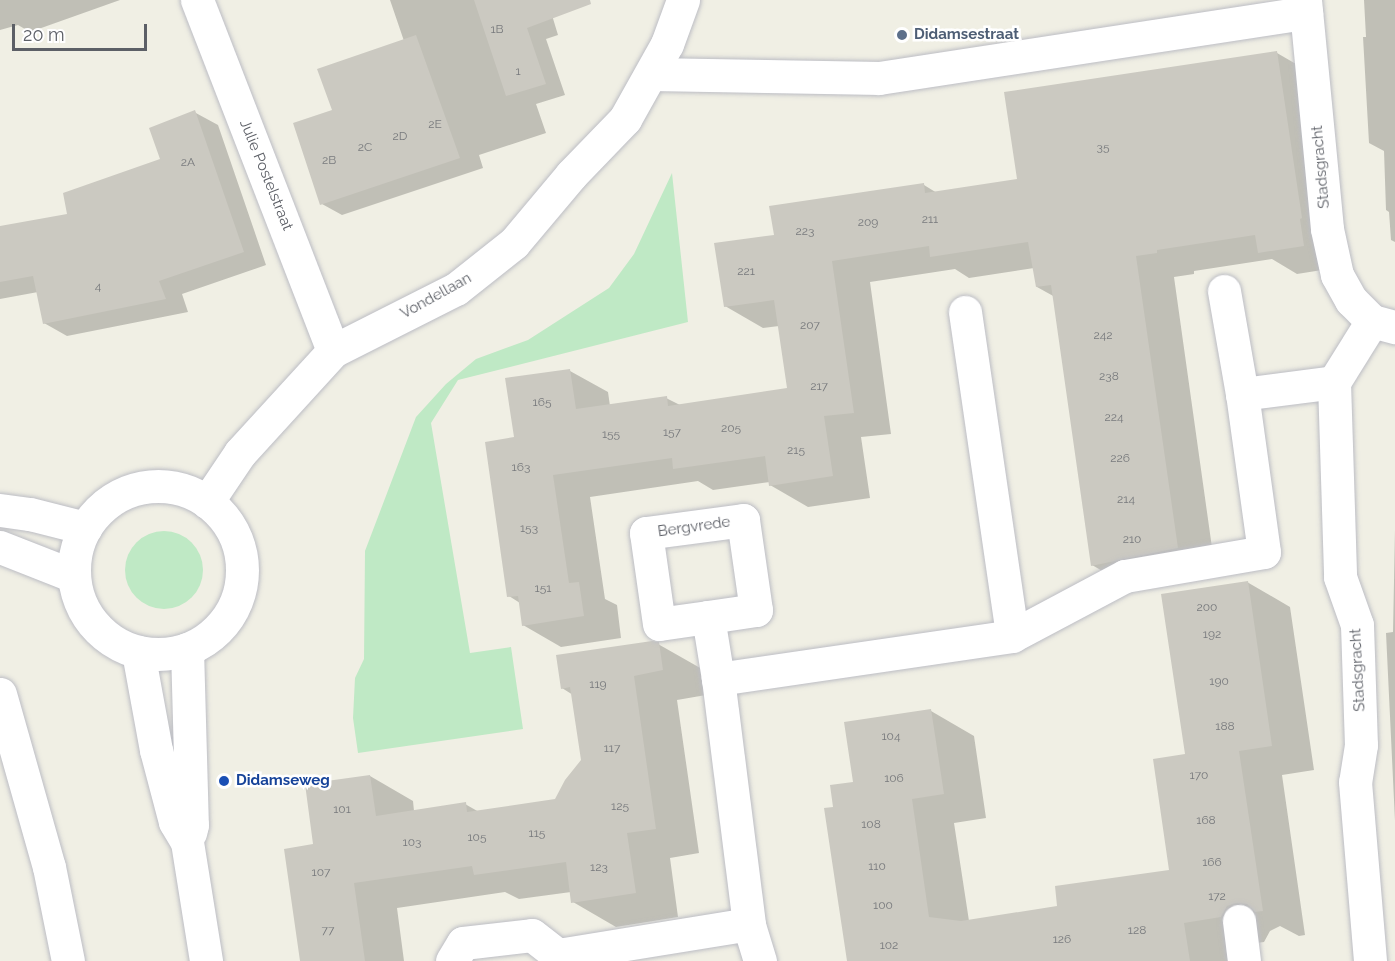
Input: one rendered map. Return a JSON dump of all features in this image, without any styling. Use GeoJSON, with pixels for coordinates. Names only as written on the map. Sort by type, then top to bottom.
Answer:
{"type":"FeatureCollection","features":[{"type":"Feature","properties":{"kind":"street","name":"Julie Postelstraat"},"geometry":{"type":"LineString","coordinates":[[197,0],[333,351]]}},
{"type":"Feature","properties":{"kind":"street","name":"Vondellaan"},"geometry":{"type":"LineString","coordinates":[[207,502],[240,453],[333,351],[456,288],[514,243],[571,175],[626,119],[652,74],[684,0]]}},
{"type":"Feature","properties":{"kind":"street"},"geometry":{"type":"LineString","coordinates":[[652,74],[879,78],[1306,6]]}},
{"type":"Feature","properties":{"kind":"street","name":"Stadsgracht"},"geometry":{"type":"LineString","coordinates":[[1306,6],[1327,229],[1337,275],[1351,300],[1384,324],[1334,382],[1340,577],[1357,625],[1361,745],[1355,782],[1368,961]]}},
{"type":"Feature","properties":{"kind":"street"},"geometry":{"type":"LineString","coordinates":[[718,679],[1012,636],[1125,576],[1264,552],[1242,394],[1224,291]]}},
{"type":"Feature","properties":{"kind":"street"},"geometry":{"type":"LineString","coordinates":[[966,312],[1012,636]]}},
{"type":"Feature","properties":{"kind":"street"},"geometry":{"type":"LineString","coordinates":[[1242,394],[1334,382]]}},
{"type":"Feature","properties":{"kind":"street"},"geometry":{"type":"LineString","coordinates":[[163,487],[186,491],[207,502],[223,518],[235,537],[241,559],[241,582],[235,604],[223,623],[207,639],[186,649],[171,654],[138,652],[121,646],[93,624],[83,610],[74,576],[74,559],[85,528],[99,510],[118,497],[140,489],[163,487]]}},
{"type":"Feature","properties":{"kind":"street"},"geometry":{"type":"LineString","coordinates":[[0,510],[30,514],[85,528]]}},
{"type":"Feature","properties":{"kind":"street"},"geometry":{"type":"LineString","coordinates":[[0,547],[74,576]]}},
{"type":"Feature","properties":{"kind":"street"},"geometry":{"type":"LineString","coordinates":[[708,617],[749,924],[760,961]]}},
{"type":"Feature","properties":{"kind":"street"},"geometry":{"type":"LineString","coordinates":[[186,649],[192,825],[187,842]]}},
{"type":"Feature","properties":{"kind":"street"},"geometry":{"type":"LineString","coordinates":[[138,652],[156,750],[175,822],[187,842],[206,961]]}},
{"type":"Feature","properties":{"kind":"street"},"geometry":{"type":"LineString","coordinates":[[0,694],[49,867],[68,961]]}},
{"type":"Feature","properties":{"kind":"street"},"geometry":{"type":"LineString","coordinates":[[1239,921],[1244,961]]}},
{"type":"Feature","properties":{"kind":"street"},"geometry":{"type":"LineString","coordinates":[[452,961],[463,943],[532,935],[558,958],[749,924]]}},
{"type":"Feature","properties":{"kind":"green space"},"geometry":{"type":"Polygon","coordinates":[[[672,173],[688,322],[458,380],[431,423],[470,653],[511,647],[523,729],[358,753],[353,718],[355,678],[364,659],[365,551],[416,417],[446,384],[476,359],[528,340],[609,288],[634,254],[672,173]]]}},
{"type":"Feature","properties":{"kind":"green space"},"geometry":{"type":"Polygon","coordinates":[[[164,531],[179,534],[196,548],[203,570],[200,585],[186,602],[164,609],[149,606],[132,592],[125,570],[128,555],[142,538],[164,531]]]}},
{"type":"Feature","properties":{"kind":"building"},"geometry":{"type":"Polygon","coordinates":[[[474,0],[590,0],[591,4],[527,28],[546,84],[506,96],[474,0]]]}},
{"type":"Feature","properties":{"kind":"building"},"geometry":{"type":"Polygon","coordinates":[[[416,35],[460,158],[320,205],[293,123],[332,110],[317,69],[416,35]]]}},
{"type":"Feature","properties":{"kind":"building"},"geometry":{"type":"Polygon","coordinates":[[[1277,51],[1302,218],[1300,219],[1304,246],[1258,253],[1255,235],[1157,250],[1157,253],[1136,256],[1178,548],[1091,566],[1051,285],[1036,287],[1028,242],[930,257],[929,246],[832,261],[854,413],[824,416],[833,476],[769,486],[765,456],[673,469],[672,458],[553,475],[569,583],[579,582],[584,616],[522,626],[518,596],[507,597],[485,442],[514,437],[505,378],[570,369],[576,409],[667,396],[668,406],[787,388],[774,300],[724,307],[714,243],[774,235],[769,206],[924,183],[925,193],[1017,179],[1004,92],[1277,51]]]}},
{"type":"Feature","properties":{"kind":"building"},"geometry":{"type":"Polygon","coordinates":[[[195,110],[244,252],[159,281],[166,299],[43,324],[33,276],[0,282],[0,226],[67,214],[63,193],[160,159],[149,128],[195,110]]]}},
{"type":"Feature","properties":{"kind":"building"},"geometry":{"type":"Polygon","coordinates":[[[1248,581],[1272,746],[1239,751],[1263,911],[1255,912],[1247,904],[1236,903],[1227,906],[1221,917],[1184,923],[1190,961],[847,961],[824,808],[833,807],[830,785],[853,782],[844,722],[931,709],[944,794],[912,799],[929,917],[961,921],[1057,906],[1055,886],[1169,870],[1153,759],[1185,754],[1161,594],[1248,581]]]}},
{"type":"Feature","properties":{"kind":"building"},"geometry":{"type":"Polygon","coordinates":[[[652,641],[659,642],[663,670],[634,676],[656,829],[627,833],[636,893],[571,903],[566,862],[474,875],[472,866],[354,883],[365,961],[300,961],[284,849],[313,844],[305,784],[370,775],[376,816],[466,802],[467,812],[555,799],[565,780],[581,760],[570,687],[561,689],[556,655],[652,641]]]}},
{"type":"Feature","properties":{"kind":"place","name":"Didamsestraat"},"geometry":{"type":"Point","coordinates":[902,35]}},
{"type":"Feature","properties":{"kind":"place","name":"Didamseweg"},"geometry":{"type":"Point","coordinates":[224,781]}}]}
